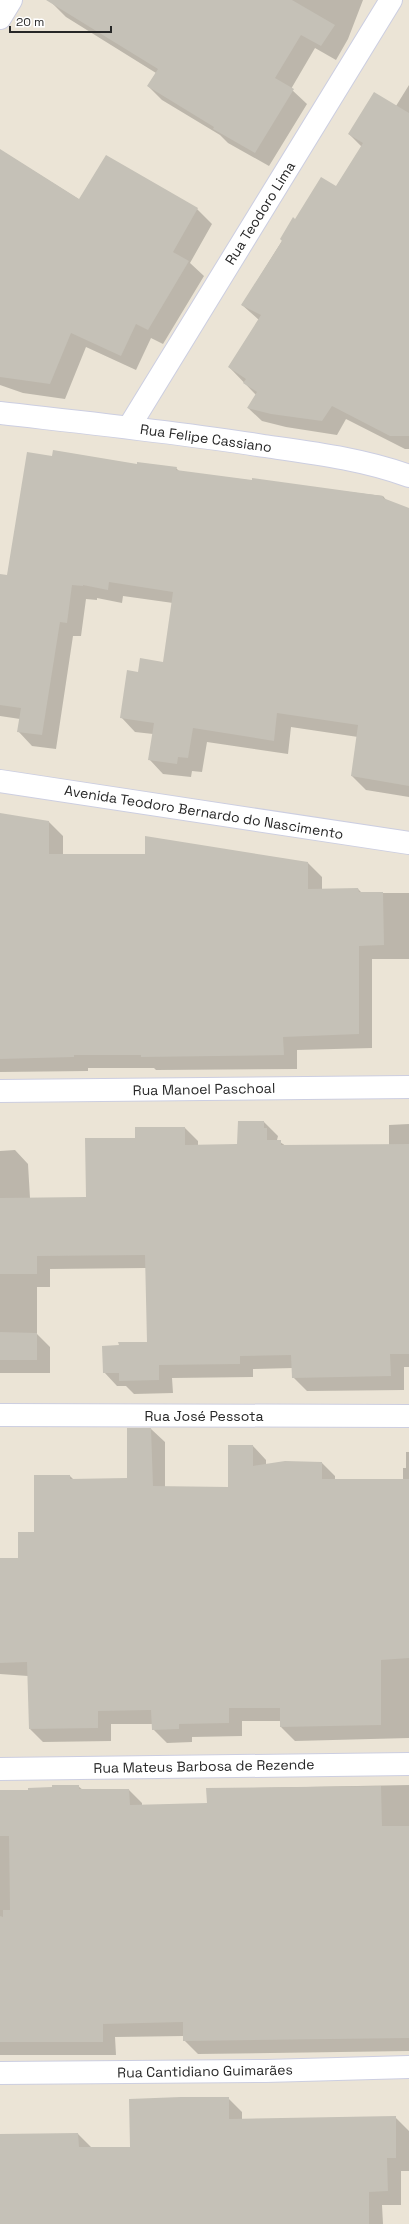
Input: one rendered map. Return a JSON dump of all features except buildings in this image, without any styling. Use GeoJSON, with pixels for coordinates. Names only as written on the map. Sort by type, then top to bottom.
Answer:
{"type":"FeatureCollection","features":[{"type":"Feature","properties":{"kind":"street"},"geometry":{"type":"LineString","coordinates":[[0,18],[11,0]]}},
{"type":"Feature","properties":{"kind":"street","name":"Rua Teodoro Lima"},"geometry":{"type":"LineString","coordinates":[[129,427],[391,0]]}},
{"type":"Feature","properties":{"kind":"street","name":"Rua Felipe Cassiano"},"geometry":{"type":"LineString","coordinates":[[0,413],[129,427],[326,455],[390,469],[409,476]]}},
{"type":"Feature","properties":{"kind":"street","name":"Avenida Teodoro Bernardo do Nascimento"},"geometry":{"type":"LineString","coordinates":[[0,781],[409,843]]}},
{"type":"Feature","properties":{"kind":"street","name":"Rua Manoel Paschoal"},"geometry":{"type":"LineString","coordinates":[[0,1091],[409,1087]]}},
{"type":"Feature","properties":{"kind":"street","name":"Rua José Pessota"},"geometry":{"type":"LineString","coordinates":[[0,1415],[409,1416]]}},
{"type":"Feature","properties":{"kind":"street","name":"Rua Mateus Barbosa de Rezende"},"geometry":{"type":"LineString","coordinates":[[0,1769],[409,1764]]}},
{"type":"Feature","properties":{"kind":"street","name":"Rua Cantidiano Guimarães"},"geometry":{"type":"LineString","coordinates":[[0,2073],[266,2071],[409,2067]]}}]}
